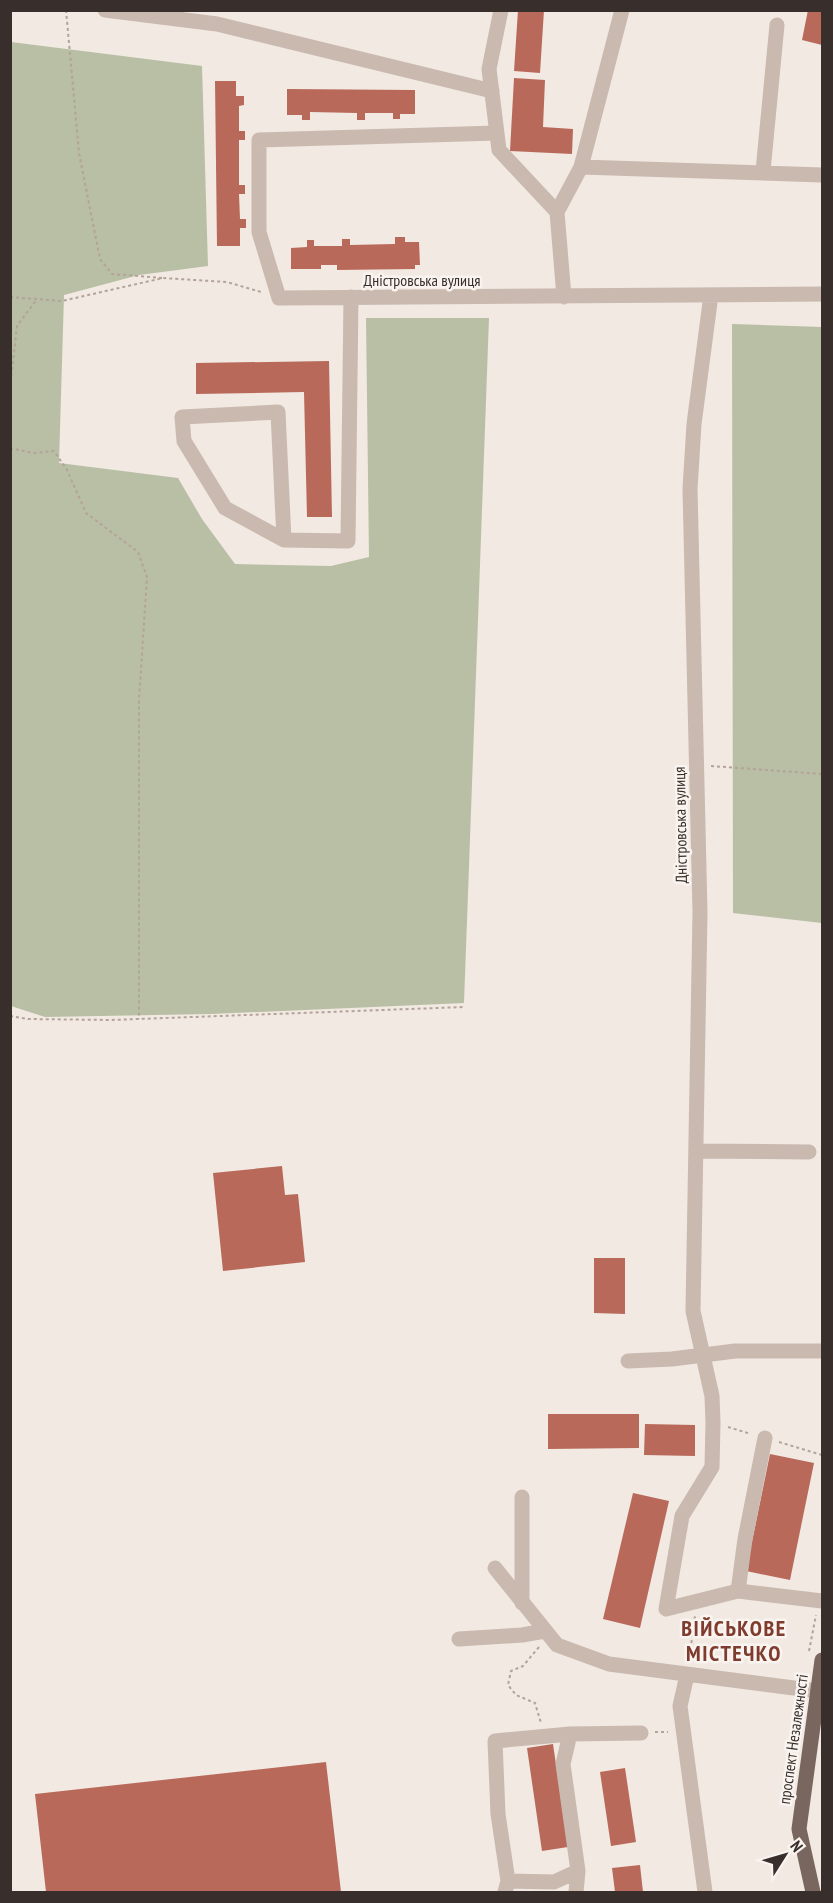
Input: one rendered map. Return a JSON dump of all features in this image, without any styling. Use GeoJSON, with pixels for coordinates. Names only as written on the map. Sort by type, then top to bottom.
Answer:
{"type":"FeatureCollection","features":[{"type":"Feature","properties":{"kind":"main road","name":"проспект Незалежності"},"geometry":{"type":"LineString","coordinates":[[813,1893],[799,1828],[817,1691],[815,1658]]}},
{"type":"Feature","properties":{"kind":"street"},"geometry":{"type":"LineString","coordinates":[[105,10],[217,24],[492,92]]}},
{"type":"Feature","properties":{"kind":"street"},"geometry":{"type":"LineString","coordinates":[[501,10],[489,69],[499,150],[557,212]]}},
{"type":"Feature","properties":{"kind":"street"},"geometry":{"type":"LineString","coordinates":[[564,297],[557,212],[581,167],[622,10]]}},
{"type":"Feature","properties":{"kind":"street"},"geometry":{"type":"LineString","coordinates":[[763,171],[777,25]]}},
{"type":"Feature","properties":{"kind":"street"},"geometry":{"type":"LineString","coordinates":[[279,298],[259,232],[259,140],[497,133]]}},
{"type":"Feature","properties":{"kind":"street"},"geometry":{"type":"LineString","coordinates":[[581,167],[763,171],[822,175]]}},
{"type":"Feature","properties":{"kind":"street","name":"Дністровська вулиця"},"geometry":{"type":"LineString","coordinates":[[279,298],[822,294]]}},
{"type":"Feature","properties":{"kind":"street","name":"Дністровська вулиця"},"geometry":{"type":"LineString","coordinates":[[697,1601],[666,1609],[682,1516],[712,1467],[712,1396],[693,1311],[700,912],[690,489],[694,424],[711,295]]}},
{"type":"Feature","properties":{"kind":"street"},"geometry":{"type":"LineString","coordinates":[[284,540],[278,412],[182,417],[184,441],[225,508],[284,540],[348,541],[351,297]]}},
{"type":"Feature","properties":{"kind":"street"},"geometry":{"type":"LineString","coordinates":[[696,1151],[808,1152]]}},
{"type":"Feature","properties":{"kind":"street"},"geometry":{"type":"LineString","coordinates":[[628,1361],[672,1359],[704,1353],[822,1352]]}},
{"type":"Feature","properties":{"kind":"street"},"geometry":{"type":"LineString","coordinates":[[738,1591],[745,1539],[765,1438]]}},
{"type":"Feature","properties":{"kind":"street"},"geometry":{"type":"LineString","coordinates":[[522,1497],[524,1582],[522,1603]]}},
{"type":"Feature","properties":{"kind":"street"},"geometry":{"type":"LineString","coordinates":[[495,1568],[557,1645],[609,1664],[817,1691]]}},
{"type":"Feature","properties":{"kind":"street"},"geometry":{"type":"LineString","coordinates":[[697,1601],[738,1591],[821,1600]]}},
{"type":"Feature","properties":{"kind":"street"},"geometry":{"type":"LineString","coordinates":[[459,1639],[547,1633]]}},
{"type":"Feature","properties":{"kind":"street"},"geometry":{"type":"LineString","coordinates":[[687,1675],[681,1706],[705,1893]]}},
{"type":"Feature","properties":{"kind":"street"},"geometry":{"type":"LineString","coordinates":[[578,1871],[554,1882],[506,1887],[498,1814],[495,1741],[570,1734],[641,1733]]}},
{"type":"Feature","properties":{"kind":"street"},"geometry":{"type":"LineString","coordinates":[[570,1734],[563,1764],[578,1871],[576,1893]]}},
{"type":"Feature","properties":{"kind":"path"},"geometry":{"type":"LineString","coordinates":[[66,10],[79,153],[100,259],[112,274],[227,282],[279,298]]}},
{"type":"Feature","properties":{"kind":"path"},"geometry":{"type":"LineString","coordinates":[[10,297],[62,301],[164,278]]}},
{"type":"Feature","properties":{"kind":"path"},"geometry":{"type":"LineString","coordinates":[[10,388],[17,326],[37,299]]}},
{"type":"Feature","properties":{"kind":"path"},"geometry":{"type":"LineString","coordinates":[[10,448],[33,453],[54,452],[67,470],[86,513],[138,552],[147,577],[139,701],[139,1019]]}},
{"type":"Feature","properties":{"kind":"path"},"geometry":{"type":"LineString","coordinates":[[696,765],[822,774]]}},
{"type":"Feature","properties":{"kind":"path"},"geometry":{"type":"LineString","coordinates":[[10,1016],[28,1020],[139,1019],[464,1007]]}},
{"type":"Feature","properties":{"kind":"path"},"geometry":{"type":"LineString","coordinates":[[815,1658],[821,1600]]}},
{"type":"Feature","properties":{"kind":"path"},"geometry":{"type":"LineString","coordinates":[[687,1675],[697,1601]]}},
{"type":"Feature","properties":{"kind":"path"},"geometry":{"type":"LineString","coordinates":[[545,1737],[535,1703],[516,1695],[508,1686],[511,1671],[523,1666],[547,1633]]}},
{"type":"Feature","properties":{"kind":"path"},"geometry":{"type":"LineString","coordinates":[[641,1733],[684,1731]]}},
{"type":"Feature","properties":{"kind":"green space"},"geometry":{"type":"Polygon","coordinates":[[[11,42],[202,66],[208,266],[139,275],[64,295],[59,463],[178,478],[202,519],[235,564],[331,566],[369,557],[366,318],[489,318],[464,1003],[211,1014],[45,1017],[11,1006],[11,42]]]}},
{"type":"Feature","properties":{"kind":"green space"},"geometry":{"type":"Polygon","coordinates":[[[732,324],[822,327],[822,923],[733,913],[732,324]]]}},
{"type":"Feature","properties":{"kind":"building"},"geometry":{"type":"Polygon","coordinates":[[[518,10],[544,10],[540,73],[514,71],[518,10]]]}},
{"type":"Feature","properties":{"kind":"building"},"geometry":{"type":"Polygon","coordinates":[[[808,10],[822,10],[822,45],[802,40],[808,10]]]}},
{"type":"Feature","properties":{"kind":"building"},"geometry":{"type":"Polygon","coordinates":[[[514,78],[545,80],[543,127],[573,129],[572,154],[510,151],[514,78]]]}},
{"type":"Feature","properties":{"kind":"building"},"geometry":{"type":"Polygon","coordinates":[[[215,81],[236,81],[236,96],[244,96],[244,105],[239,106],[239,131],[245,131],[245,140],[239,140],[239,185],[245,185],[245,194],[239,194],[240,219],[246,219],[246,228],[240,228],[240,246],[217,246],[215,81]]]}},
{"type":"Feature","properties":{"kind":"building"},"geometry":{"type":"Polygon","coordinates":[[[287,89],[415,90],[415,114],[400,114],[400,119],[393,119],[393,113],[365,113],[365,120],[357,120],[357,113],[310,112],[310,120],[302,120],[302,115],[287,115],[287,89]]]}},
{"type":"Feature","properties":{"kind":"building"},"geometry":{"type":"Polygon","coordinates":[[[395,237],[405,237],[405,242],[419,242],[420,265],[415,265],[415,269],[337,270],[337,265],[321,265],[321,269],[291,269],[291,248],[307,247],[307,240],[314,240],[314,246],[342,246],[342,239],[350,239],[350,245],[395,244],[395,237]]]}},
{"type":"Feature","properties":{"kind":"building"},"geometry":{"type":"Polygon","coordinates":[[[329,361],[332,517],[307,517],[304,392],[196,394],[196,363],[329,361]]]}},
{"type":"Feature","properties":{"kind":"building"},"geometry":{"type":"Polygon","coordinates":[[[282,1166],[285,1195],[298,1194],[305,1262],[223,1271],[213,1173],[282,1166]]]}},
{"type":"Feature","properties":{"kind":"building"},"geometry":{"type":"Polygon","coordinates":[[[594,1258],[625,1258],[625,1314],[594,1313],[594,1258]]]}},
{"type":"Feature","properties":{"kind":"building"},"geometry":{"type":"Polygon","coordinates":[[[548,1414],[639,1414],[639,1448],[548,1449],[548,1414]]]}},
{"type":"Feature","properties":{"kind":"building"},"geometry":{"type":"Polygon","coordinates":[[[645,1424],[695,1425],[695,1456],[644,1455],[645,1424]]]}},
{"type":"Feature","properties":{"kind":"building"},"geometry":{"type":"Polygon","coordinates":[[[770,1454],[814,1463],[790,1580],[746,1571],[770,1454]]]}},
{"type":"Feature","properties":{"kind":"building"},"geometry":{"type":"Polygon","coordinates":[[[633,1493],[669,1501],[640,1628],[603,1619],[633,1493]]]}},
{"type":"Feature","properties":{"kind":"building"},"geometry":{"type":"Polygon","coordinates":[[[553,1744],[568,1847],[542,1851],[527,1748],[553,1744]]]}},
{"type":"Feature","properties":{"kind":"building"},"geometry":{"type":"Polygon","coordinates":[[[326,1762],[341,1892],[46,1892],[35,1794],[326,1762]]]}},
{"type":"Feature","properties":{"kind":"building"},"geometry":{"type":"Polygon","coordinates":[[[625,1768],[636,1842],[611,1846],[600,1772],[625,1768]]]}},
{"type":"Feature","properties":{"kind":"building"},"geometry":{"type":"Polygon","coordinates":[[[640,1865],[643,1892],[615,1892],[612,1868],[640,1865]]]}},
{"type":"Feature","properties":{"kind":"district","name":"ВІЙСЬКОВЕ МІСТЕЧКО"},"geometry":{"type":"Point","coordinates":[734,1640]}}]}
